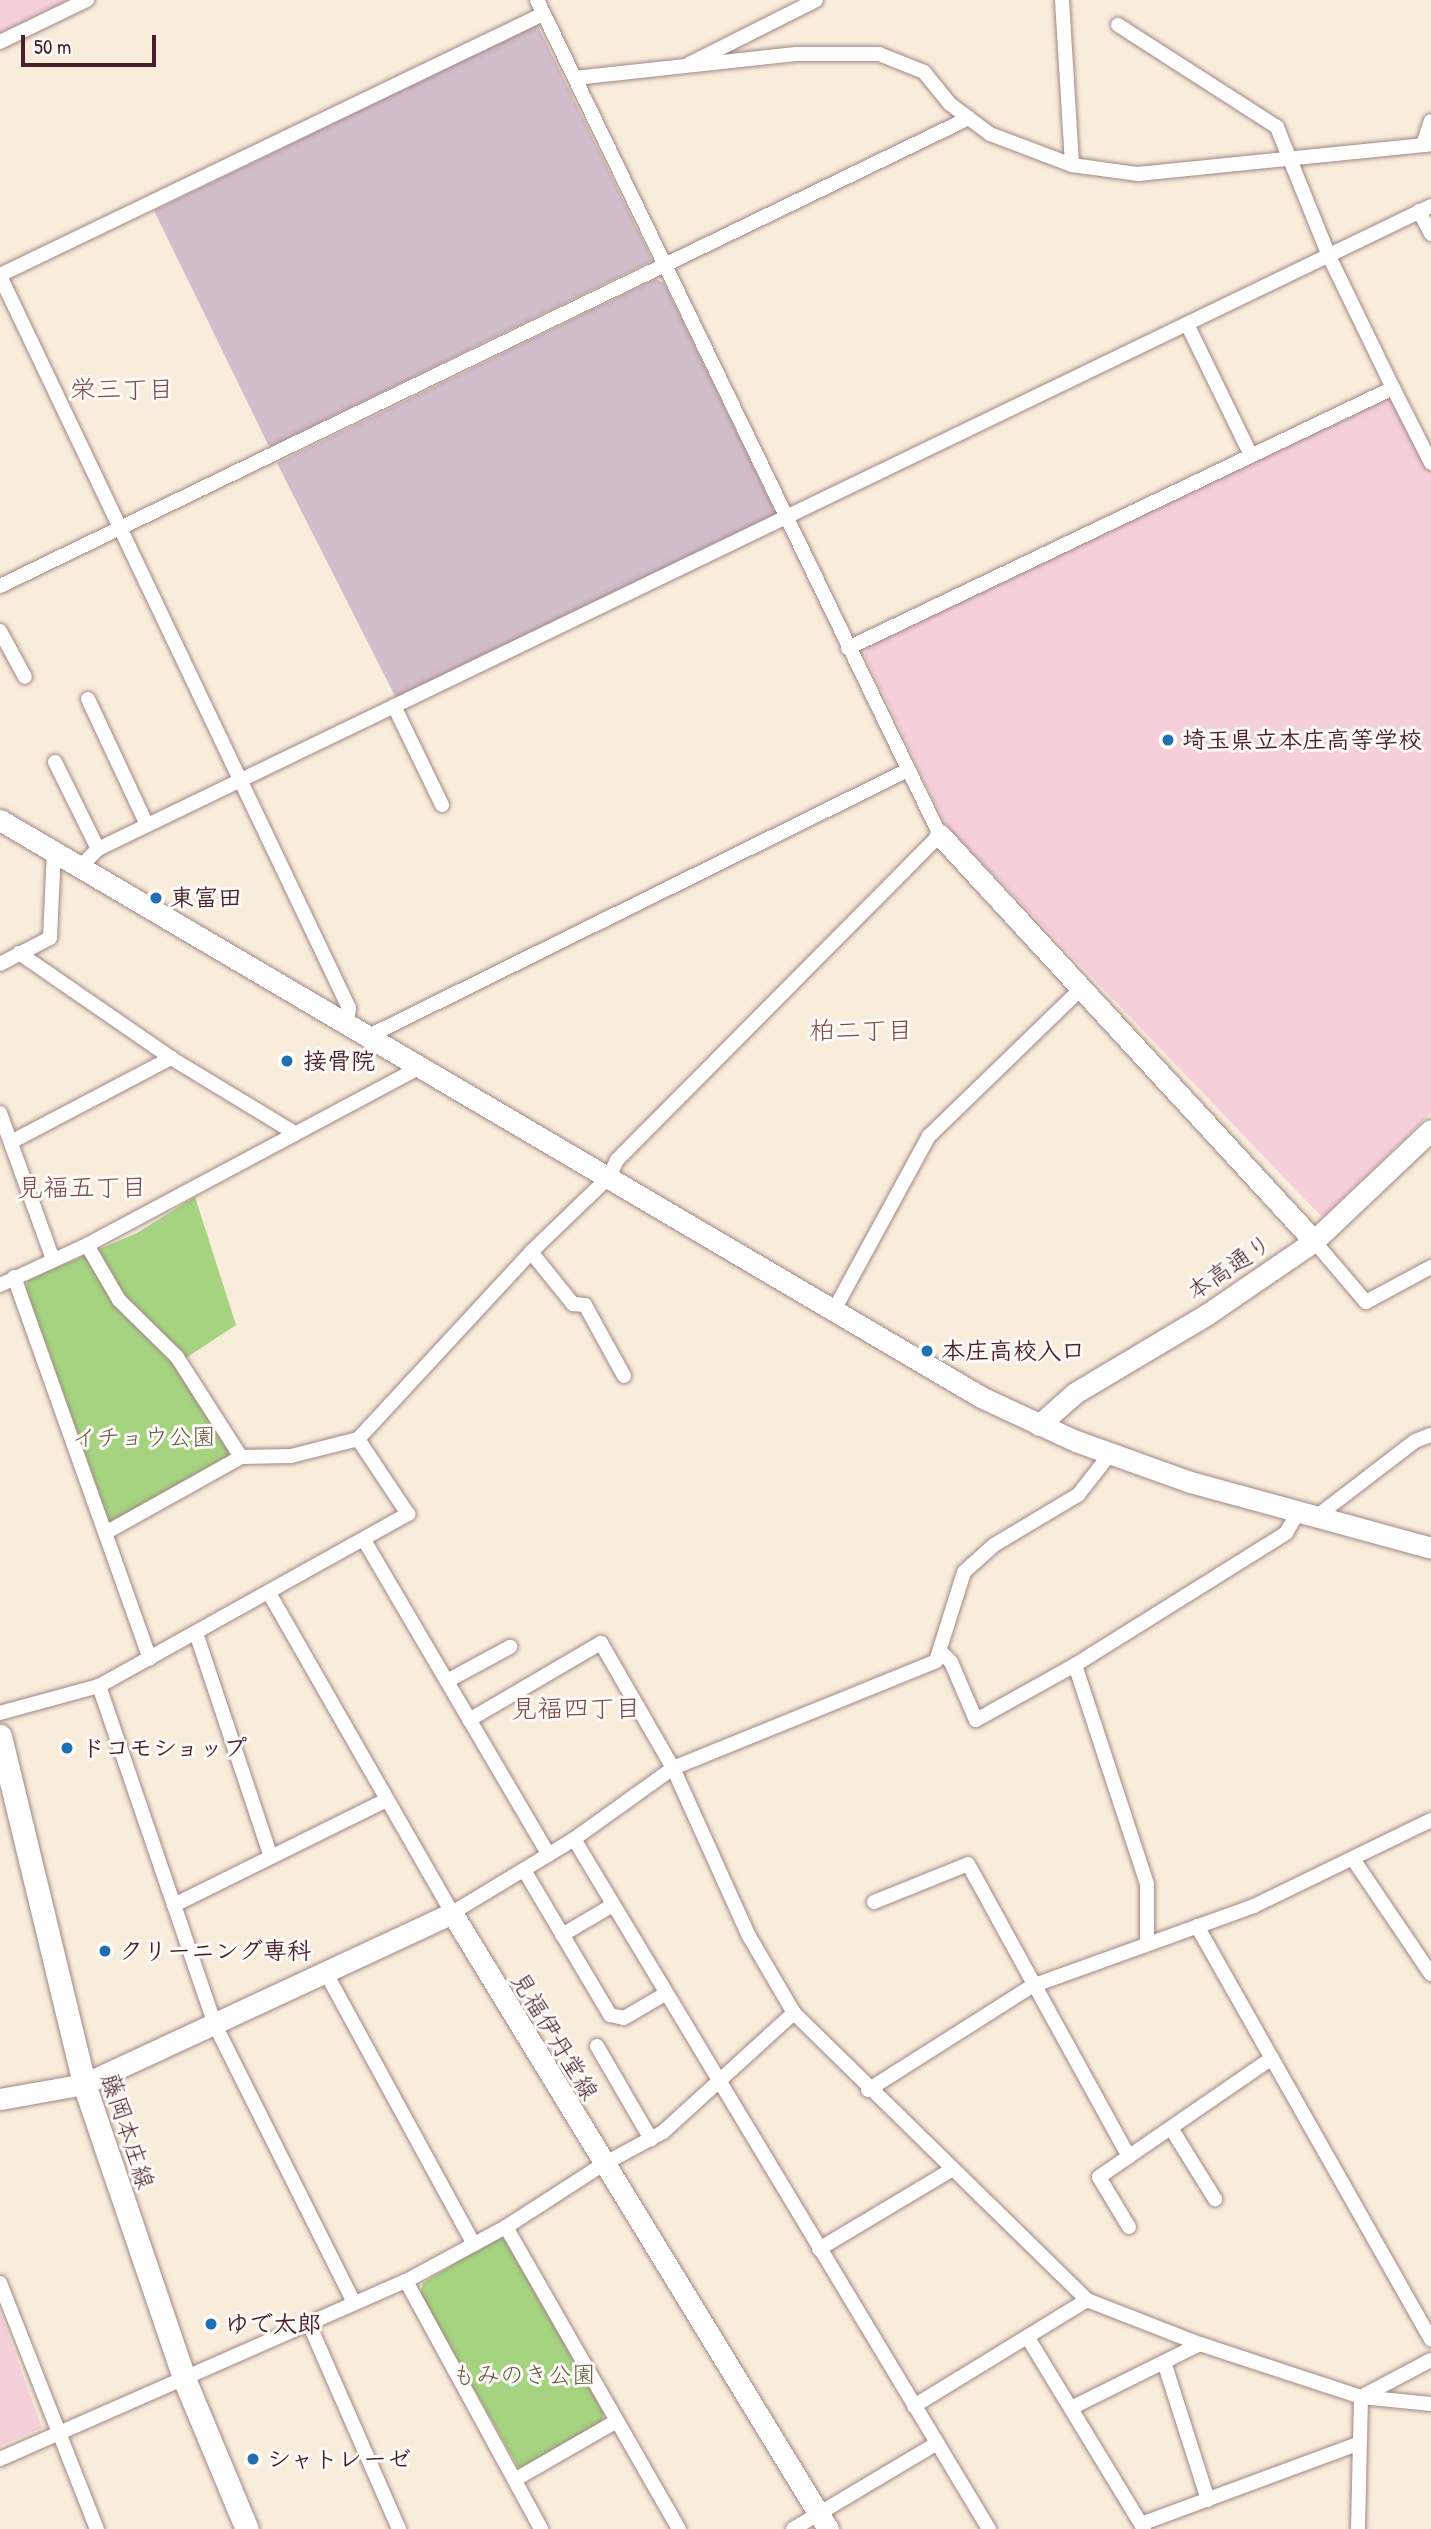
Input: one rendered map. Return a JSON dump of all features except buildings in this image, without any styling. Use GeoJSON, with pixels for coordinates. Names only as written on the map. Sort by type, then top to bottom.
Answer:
{"type":"FeatureCollection","features":[{"type":"Feature","properties":{"kind":"main road","name":"藤岡本庄線"},"geometry":{"type":"LineString","coordinates":[[0,1736],[84,2084],[186,2381],[247,2529]]}},
{"type":"Feature","properties":{"kind":"street"},"geometry":{"type":"LineString","coordinates":[[0,42],[87,0]]}},
{"type":"Feature","properties":{"kind":"street"},"geometry":{"type":"LineString","coordinates":[[537,0],[940,835],[1314,1241],[1366,1302],[1431,1266]]}},
{"type":"Feature","properties":{"kind":"street"},"geometry":{"type":"LineString","coordinates":[[679,69],[816,0]]}},
{"type":"Feature","properties":{"kind":"street"},"geometry":{"type":"LineString","coordinates":[[1062,0],[1072,165]]}},
{"type":"Feature","properties":{"kind":"street"},"geometry":{"type":"LineString","coordinates":[[347,1023],[349,1008],[0,276],[543,14]]}},
{"type":"Feature","properties":{"kind":"street"},"geometry":{"type":"LineString","coordinates":[[1118,25],[1277,127],[1286,157],[1329,256],[1431,463]]}},
{"type":"Feature","properties":{"kind":"street"},"geometry":{"type":"LineString","coordinates":[[575,78],[679,69],[796,54],[880,54],[924,72],[950,104],[1001,139],[1072,165],[1138,174],[1286,157],[1427,145],[1431,121]]}},
{"type":"Feature","properties":{"kind":"street"},"geometry":{"type":"LineString","coordinates":[[0,586],[969,118]]}},
{"type":"Feature","properties":{"kind":"street"},"geometry":{"type":"LineString","coordinates":[[81,866],[98,849],[147,825],[786,519],[1425,208],[1431,234]]}},
{"type":"Feature","properties":{"kind":"street"},"geometry":{"type":"LineString","coordinates":[[1186,324],[1250,453]]}},
{"type":"Feature","properties":{"kind":"street"},"geometry":{"type":"LineString","coordinates":[[848,648],[1250,453],[1393,388]]}},
{"type":"Feature","properties":{"kind":"street"},"geometry":{"type":"LineString","coordinates":[[0,631],[25,677]]}},
{"type":"Feature","properties":{"kind":"street"},"geometry":{"type":"LineString","coordinates":[[88,699],[147,825]]}},
{"type":"Feature","properties":{"kind":"street"},"geometry":{"type":"LineString","coordinates":[[394,706],[442,805]]}},
{"type":"Feature","properties":{"kind":"street"},"geometry":{"type":"LineString","coordinates":[[55,762],[98,849]]}},
{"type":"Feature","properties":{"kind":"street"},"geometry":{"type":"LineString","coordinates":[[369,1036],[908,770]]}},
{"type":"Feature","properties":{"kind":"street"},"geometry":{"type":"LineString","coordinates":[[0,820],[981,1396],[1110,1454],[1307,1515],[1431,1548]]}},
{"type":"Feature","properties":{"kind":"street"},"geometry":{"type":"LineString","coordinates":[[107,1532],[241,1457],[291,1456],[358,1439],[531,1252],[609,1177],[617,1160],[940,835]]}},
{"type":"Feature","properties":{"kind":"street"},"geometry":{"type":"LineString","coordinates":[[0,964],[50,938],[54,851]]}},
{"type":"Feature","properties":{"kind":"street"},"geometry":{"type":"LineString","coordinates":[[19,953],[171,1058],[293,1132]]}},
{"type":"Feature","properties":{"kind":"street"},"geometry":{"type":"LineString","coordinates":[[834,1310],[929,1136],[1083,988]]}},
{"type":"Feature","properties":{"kind":"street"},"geometry":{"type":"LineString","coordinates":[[11,1142],[171,1058]]}},
{"type":"Feature","properties":{"kind":"street"},"geometry":{"type":"LineString","coordinates":[[0,1285],[52,1257],[87,1245],[293,1132],[419,1068]]}},
{"type":"Feature","properties":{"kind":"street"},"geometry":{"type":"LineString","coordinates":[[0,1113],[52,1257]]}},
{"type":"Feature","properties":{"kind":"street","name":"本高通り"},"geometry":{"type":"LineString","coordinates":[[1040,1424],[1075,1393],[1209,1313],[1314,1241],[1431,1129]]}},
{"type":"Feature","properties":{"kind":"street"},"geometry":{"type":"LineString","coordinates":[[87,1245],[119,1300],[177,1357],[241,1457]]}},
{"type":"Feature","properties":{"kind":"street"},"geometry":{"type":"LineString","coordinates":[[531,1252],[573,1304],[585,1305],[624,1376]]}},
{"type":"Feature","properties":{"kind":"street"},"geometry":{"type":"LineString","coordinates":[[14,1277],[150,1658]]}},
{"type":"Feature","properties":{"kind":"street"},"geometry":{"type":"LineString","coordinates":[[942,1653],[951,1662],[976,1720],[1075,1665],[1286,1533],[1307,1515],[1415,1441],[1431,1435]]}},
{"type":"Feature","properties":{"kind":"street"},"geometry":{"type":"LineString","coordinates":[[0,1713],[99,1686],[364,1541],[408,1514],[358,1439]]}},
{"type":"Feature","properties":{"kind":"street"},"geometry":{"type":"LineString","coordinates":[[0,2098],[84,2084],[215,2025],[452,1913],[574,1839],[673,1768],[926,1667],[942,1653],[964,1572],[994,1545],[1078,1495],[1110,1454]]}},
{"type":"Feature","properties":{"kind":"street"},"geometry":{"type":"LineString","coordinates":[[364,1541],[549,1855]]}},
{"type":"Feature","properties":{"kind":"street"},"geometry":{"type":"LineString","coordinates":[[269,1593],[452,1913]]}},
{"type":"Feature","properties":{"kind":"street"},"geometry":{"type":"LineString","coordinates":[[196,1633],[271,1857]]}},
{"type":"Feature","properties":{"kind":"street"},"geometry":{"type":"LineString","coordinates":[[469,1720],[601,1643],[673,1768],[749,1936],[794,2013],[868,2090],[1087,2300],[1200,2344],[1361,2398],[1431,2404]]}},
{"type":"Feature","properties":{"kind":"street"},"geometry":{"type":"LineString","coordinates":[[447,1681],[510,1647]]}},
{"type":"Feature","properties":{"kind":"street"},"geometry":{"type":"LineString","coordinates":[[1075,1665],[1147,1884],[1147,1944]]}},
{"type":"Feature","properties":{"kind":"street"},"geometry":{"type":"LineString","coordinates":[[99,1686],[215,2025],[355,2303]]}},
{"type":"Feature","properties":{"kind":"street"},"geometry":{"type":"LineString","coordinates":[[174,1905],[386,1800]]}},
{"type":"Feature","properties":{"kind":"street"},"geometry":{"type":"LineString","coordinates":[[868,2090],[1032,1986],[1254,1906],[1431,1820]]}},
{"type":"Feature","properties":{"kind":"street"},"geometry":{"type":"LineString","coordinates":[[574,1839],[716,2081],[989,2529]]}},
{"type":"Feature","properties":{"kind":"street"},"geometry":{"type":"LineString","coordinates":[[1353,1859],[1431,1974]]}},
{"type":"Feature","properties":{"kind":"street"},"geometry":{"type":"LineString","coordinates":[[874,1902],[968,1864],[1032,1986],[1129,2157]]}},
{"type":"Feature","properties":{"kind":"street"},"geometry":{"type":"LineString","coordinates":[[524,1870],[610,2015],[624,2018],[665,1994]]}},
{"type":"Feature","properties":{"kind":"street"},"geometry":{"type":"LineString","coordinates":[[562,1935],[613,1905]]}},
{"type":"Feature","properties":{"kind":"street","name":"見福伊丹堂線"},"geometry":{"type":"LineString","coordinates":[[452,1913],[602,2165],[823,2521]]}},
{"type":"Feature","properties":{"kind":"street"},"geometry":{"type":"LineString","coordinates":[[1197,1926],[1431,2339]]}},
{"type":"Feature","properties":{"kind":"street"},"geometry":{"type":"LineString","coordinates":[[326,1973],[474,2244]]}},
{"type":"Feature","properties":{"kind":"street"},"geometry":{"type":"LineString","coordinates":[[0,2459],[186,2381],[406,2281],[506,2227],[602,2165],[651,2139],[794,2013]]}},
{"type":"Feature","properties":{"kind":"street"},"geometry":{"type":"LineString","coordinates":[[597,2046],[651,2139]]}},
{"type":"Feature","properties":{"kind":"street"},"geometry":{"type":"LineString","coordinates":[[1129,2227],[1099,2177],[1272,2058]]}},
{"type":"Feature","properties":{"kind":"street"},"geometry":{"type":"LineString","coordinates":[[1171,2128],[1215,2199]]}},
{"type":"Feature","properties":{"kind":"street"},"geometry":{"type":"LineString","coordinates":[[819,2249],[951,2170]]}},
{"type":"Feature","properties":{"kind":"street"},"geometry":{"type":"LineString","coordinates":[[506,2227],[615,2422],[679,2529]]}},
{"type":"Feature","properties":{"kind":"street"},"geometry":{"type":"LineString","coordinates":[[406,2281],[541,2529]]}},
{"type":"Feature","properties":{"kind":"street"},"geometry":{"type":"LineString","coordinates":[[0,2283],[96,2529]]}},
{"type":"Feature","properties":{"kind":"street"},"geometry":{"type":"LineString","coordinates":[[914,2406],[1087,2300]]}},
{"type":"Feature","properties":{"kind":"street"},"geometry":{"type":"LineString","coordinates":[[309,2324],[399,2529]]}},
{"type":"Feature","properties":{"kind":"street"},"geometry":{"type":"LineString","coordinates":[[1028,2338],[1142,2527],[1357,2444]]}},
{"type":"Feature","properties":{"kind":"street"},"geometry":{"type":"LineString","coordinates":[[1071,2408],[1200,2344]]}},
{"type":"Feature","properties":{"kind":"street"},"geometry":{"type":"LineString","coordinates":[[1361,2398],[1431,2360]]}},
{"type":"Feature","properties":{"kind":"street"},"geometry":{"type":"LineString","coordinates":[[1164,2362],[1208,2500]]}},
{"type":"Feature","properties":{"kind":"street"},"geometry":{"type":"LineString","coordinates":[[1358,2529],[1357,2444],[1361,2398]]}},
{"type":"Feature","properties":{"kind":"street"},"geometry":{"type":"LineString","coordinates":[[516,2479],[615,2422]]}},
{"type":"Feature","properties":{"kind":"street"},"geometry":{"type":"LineString","coordinates":[[793,2529],[823,2521],[937,2443]]}},
{"type":"Feature","properties":{"kind":"shaded area"},"geometry":{"type":"Polygon","coordinates":[[[0,0],[69,0],[0,33],[0,0]]]}},
{"type":"Feature","properties":{"kind":"shaded area"},"geometry":{"type":"Polygon","coordinates":[[[537,24],[652,260],[269,447],[154,211],[537,24]]]}},
{"type":"Feature","properties":{"kind":"shaded area"},"geometry":{"type":"Polygon","coordinates":[[[656,279],[664,283],[778,517],[397,700],[277,463],[656,279]]]}},
{"type":"Feature","properties":{"kind":"shaded area","name":"埼玉県立本庄高等学校"},"geometry":{"type":"Polygon","coordinates":[[[1386,398],[1392,400],[1431,473],[1431,1113],[1322,1217],[946,825],[865,656],[868,646],[1386,398]]]}},
{"type":"Feature","properties":{"kind":"shaded area"},"geometry":{"type":"Polygon","coordinates":[[[0,2312],[42,2428],[0,2446],[0,2312]]]}},
{"type":"Feature","properties":{"kind":"green space","name":"イチョウ公園"},"geometry":{"type":"Polygon","coordinates":[[[195,1197],[236,1325],[186,1358],[230,1449],[228,1457],[110,1524],[26,1289],[28,1280],[137,1233],[195,1197]]]}},
{"type":"Feature","properties":{"kind":"green space","name":"もみのき公園"},"geometry":{"type":"Polygon","coordinates":[[[499,2236],[508,2242],[604,2414],[601,2423],[523,2468],[518,2467],[420,2293],[423,2283],[499,2236]]]}},
{"type":"Feature","properties":{"kind":"place","name":"埼玉県立本庄高等学校"},"geometry":{"type":"Point","coordinates":[1168,740]}},
{"type":"Feature","properties":{"kind":"place","name":"東富田"},"geometry":{"type":"Point","coordinates":[156,898]}},
{"type":"Feature","properties":{"kind":"place","name":"接骨院"},"geometry":{"type":"Point","coordinates":[287,1061]}},
{"type":"Feature","properties":{"kind":"place","name":"本庄高校入口"},"geometry":{"type":"Point","coordinates":[927,1351]}},
{"type":"Feature","properties":{"kind":"place","name":"ドコモショップ"},"geometry":{"type":"Point","coordinates":[67,1748]}},
{"type":"Feature","properties":{"kind":"place","name":"クリーニング専科"},"geometry":{"type":"Point","coordinates":[105,1951]}},
{"type":"Feature","properties":{"kind":"place","name":"ゆで太郎"},"geometry":{"type":"Point","coordinates":[211,2324]}},
{"type":"Feature","properties":{"kind":"place","name":"シャトレーゼ"},"geometry":{"type":"Point","coordinates":[253,2459]}},
{"type":"Feature","properties":{"kind":"district","name":"栄三丁目"},"geometry":{"type":"Point","coordinates":[122,389]}},
{"type":"Feature","properties":{"kind":"district","name":"柏二丁目"},"geometry":{"type":"Point","coordinates":[861,1030]}},
{"type":"Feature","properties":{"kind":"district","name":"見福五丁目"},"geometry":{"type":"Point","coordinates":[82,1187]}},
{"type":"Feature","properties":{"kind":"district","name":"見福四丁目"},"geometry":{"type":"Point","coordinates":[576,1708]}}]}
